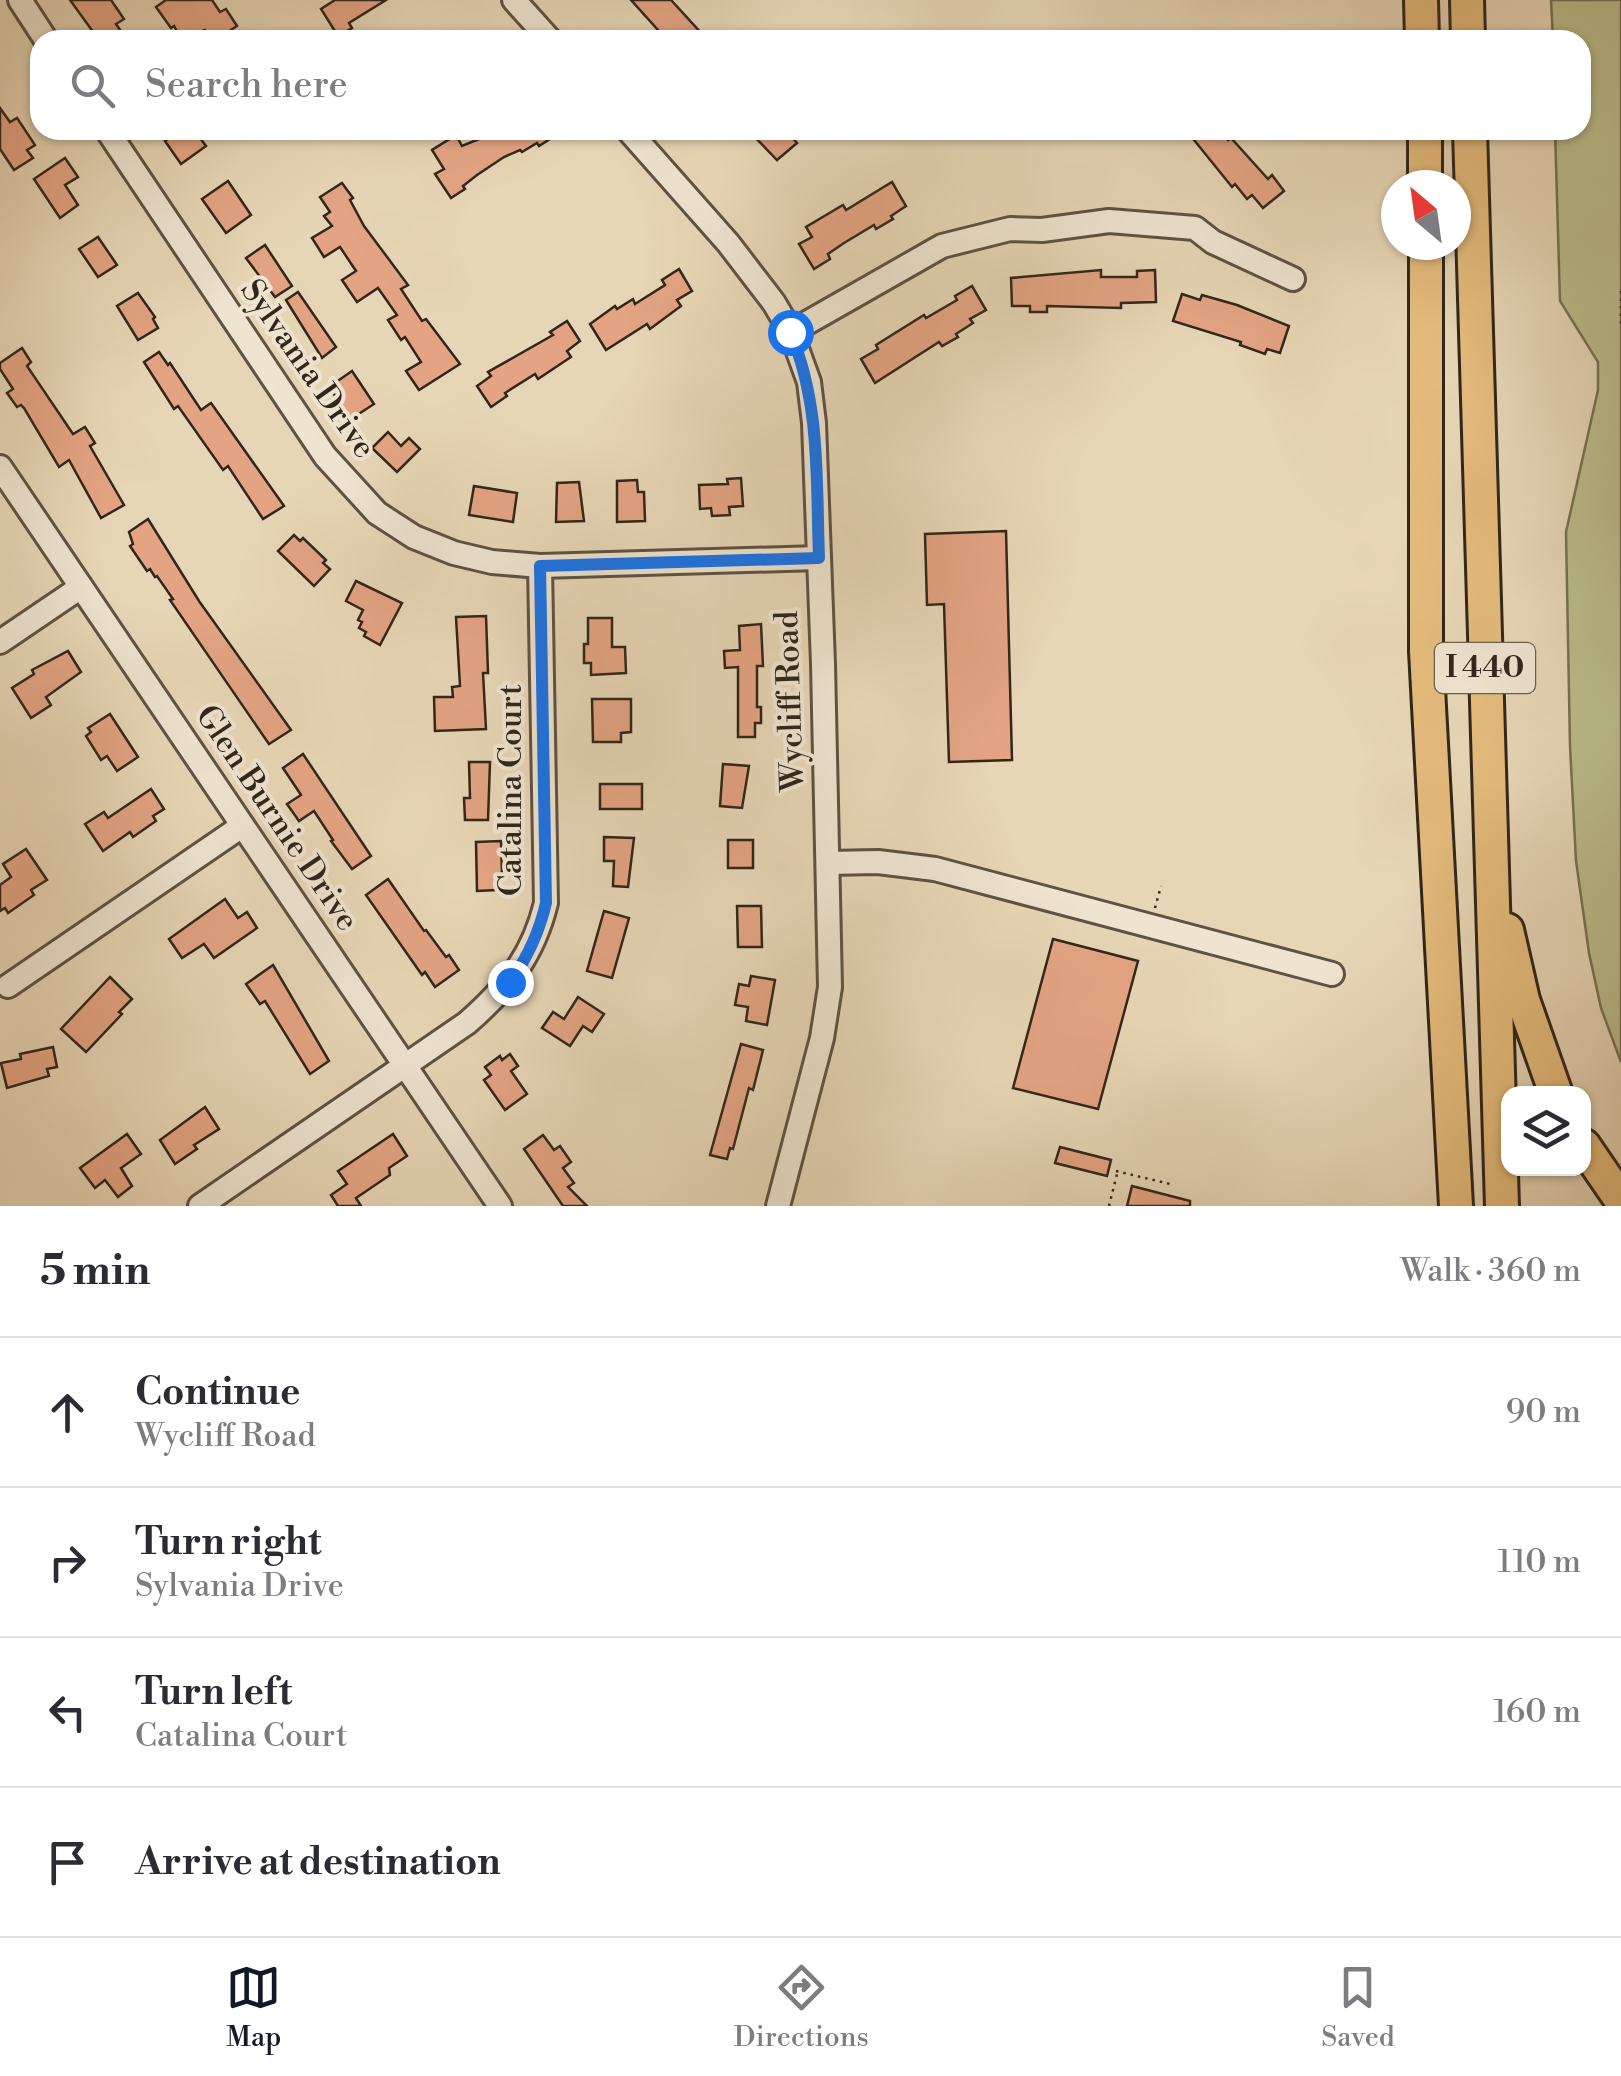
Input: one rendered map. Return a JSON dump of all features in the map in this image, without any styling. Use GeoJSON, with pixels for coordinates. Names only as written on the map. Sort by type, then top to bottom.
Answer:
{"type":"FeatureCollection","features":[{"type":"Feature","properties":{"kind":"highway"},"geometry":{"type":"LineString","coordinates":[[1421,0],[1422,30]]}},
{"type":"Feature","properties":{"kind":"highway"},"geometry":{"type":"LineString","coordinates":[[1467,0],[1468,30]]}},
{"type":"Feature","properties":{"kind":"highway"},"geometry":{"type":"LineString","coordinates":[[1425,140],[1426,170]]}},
{"type":"Feature","properties":{"kind":"highway","name":"I 440"},"geometry":{"type":"LineString","coordinates":[[1470,140],[1502,1206]]}},
{"type":"Feature","properties":{"kind":"highway","name":"I 440"},"geometry":{"type":"LineString","coordinates":[[1426,260],[1426,651],[1456,1206]]}},
{"type":"Feature","properties":{"kind":"highway"},"geometry":{"type":"LineString","coordinates":[[1491,855],[1523,1000],[1553,1086]]}},
{"type":"Feature","properties":{"kind":"highway"},"geometry":{"type":"LineString","coordinates":[[1591,1156],[1621,1200]]}},
{"type":"Feature","properties":{"kind":"highway"},"geometry":{"type":"LineString","coordinates":[[1447,1206],[1456,1166]]}},
{"type":"Feature","properties":{"kind":"street"},"geometry":{"type":"LineString","coordinates":[[20,0],[40,30]]}},
{"type":"Feature","properties":{"kind":"street"},"geometry":{"type":"LineString","coordinates":[[514,0],[541,30]]}},
{"type":"Feature","properties":{"kind":"street","name":"Sylvania Drive"},"geometry":{"type":"LineString","coordinates":[[114,140],[325,456],[377,512],[414,537],[472,558],[540,566],[819,558]]}},
{"type":"Feature","properties":{"kind":"street","name":"Wycliff Road"},"geometry":{"type":"LineString","coordinates":[[637,140],[746,264],[774,302],[809,382],[814,423],[831,958],[826,1012],[778,1206]]}},
{"type":"Feature","properties":{"kind":"street"},"geometry":{"type":"LineString","coordinates":[[790,332],[942,246],[1010,230],[1109,222],[1196,228],[1213,242],[1293,280]]}},
{"type":"Feature","properties":{"kind":"street","name":"Glen Burnie Drive"},"geometry":{"type":"LineString","coordinates":[[0,467],[500,1206]]}},
{"type":"Feature","properties":{"kind":"street","name":"Catalina Court"},"geometry":{"type":"LineString","coordinates":[[200,1206],[467,1023],[500,995],[524,964],[540,929],[546,903],[540,566]]}},
{"type":"Feature","properties":{"kind":"street"},"geometry":{"type":"LineString","coordinates":[[0,642],[81,587]]}},
{"type":"Feature","properties":{"kind":"street"},"geometry":{"type":"LineString","coordinates":[[8,986],[242,826]]}},
{"type":"Feature","properties":{"kind":"street"},"geometry":{"type":"LineString","coordinates":[[828,864],[878,862],[935,869],[1332,974]]}},
{"type":"Feature","properties":{"kind":"path"},"geometry":{"type":"LineString","coordinates":[[1621,291],[1621,325]]}},
{"type":"Feature","properties":{"kind":"path"},"geometry":{"type":"LineString","coordinates":[[1156,906],[1161,886]]}},
{"type":"Feature","properties":{"kind":"path"},"geometry":{"type":"LineString","coordinates":[[1109,1206],[1117,1171],[1174,1185]]}},
{"type":"Feature","properties":{"kind":"green space"},"geometry":{"type":"Polygon","coordinates":[[[1551,0],[1621,0],[1621,1062],[1601,1008],[1589,953],[1576,861],[1570,746],[1566,532],[1598,390],[1598,362],[1560,301],[1555,140],[1591,140],[1591,30],[1552,30],[1551,0]]]}},
{"type":"Feature","properties":{"kind":"building"},"geometry":{"type":"Polygon","coordinates":[[[70,0],[111,0],[124,19],[116,24],[120,30],[92,30],[70,0]]]}},
{"type":"Feature","properties":{"kind":"building"},"geometry":{"type":"Polygon","coordinates":[[[166,0],[212,0],[220,12],[226,9],[237,26],[231,30],[176,30],[156,7],[166,0]]]}},
{"type":"Feature","properties":{"kind":"building"},"geometry":{"type":"Polygon","coordinates":[[[335,0],[386,0],[349,23],[352,28],[348,30],[334,30],[321,9],[335,0]]]}},
{"type":"Feature","properties":{"kind":"building"},"geometry":{"type":"Polygon","coordinates":[[[631,0],[671,0],[698,30],[658,30],[631,0]]]}},
{"type":"Feature","properties":{"kind":"building"},"geometry":{"type":"Polygon","coordinates":[[[0,108],[10,122],[17,118],[35,145],[27,150],[33,158],[14,170],[0,149],[0,108]]]}},
{"type":"Feature","properties":{"kind":"building"},"geometry":{"type":"Polygon","coordinates":[[[202,140],[206,146],[181,164],[165,141],[202,140]]]}},
{"type":"Feature","properties":{"kind":"building"},"geometry":{"type":"Polygon","coordinates":[[[448,140],[459,140],[462,146],[477,140],[548,140],[504,157],[451,198],[435,174],[444,169],[432,150],[448,140]]]}},
{"type":"Feature","properties":{"kind":"building"},"geometry":{"type":"Polygon","coordinates":[[[758,140],[794,140],[797,143],[777,160],[758,140]]]}},
{"type":"Feature","properties":{"kind":"building"},"geometry":{"type":"Polygon","coordinates":[[[1194,140],[1233,140],[1284,191],[1263,208],[1252,195],[1247,199],[1235,184],[1232,187],[1194,140]]]}},
{"type":"Feature","properties":{"kind":"building"},"geometry":{"type":"Polygon","coordinates":[[[65,158],[78,177],[65,185],[78,205],[60,218],[34,179],[65,158]]]}},
{"type":"Feature","properties":{"kind":"building"},"geometry":{"type":"Polygon","coordinates":[[[228,181],[251,215],[226,233],[202,199],[228,181]]]}},
{"type":"Feature","properties":{"kind":"building"},"geometry":{"type":"Polygon","coordinates":[[[892,182],[906,206],[891,216],[893,219],[844,243],[814,269],[799,244],[812,237],[806,227],[843,205],[846,210],[892,182]]]}},
{"type":"Feature","properties":{"kind":"building"},"geometry":{"type":"Polygon","coordinates":[[[342,183],[364,226],[408,285],[401,289],[422,321],[426,319],[460,364],[419,390],[406,371],[421,362],[388,320],[397,315],[378,288],[357,302],[342,280],[356,271],[340,247],[324,257],[312,238],[332,226],[324,216],[330,212],[320,197],[342,183]]]}},
{"type":"Feature","properties":{"kind":"building"},"geometry":{"type":"Polygon","coordinates":[[[98,237],[117,265],[98,277],[79,249],[98,237]]]}},
{"type":"Feature","properties":{"kind":"building"},"geometry":{"type":"Polygon","coordinates":[[[265,245],[292,286],[275,297],[246,258],[265,245]]]}},
{"type":"Feature","properties":{"kind":"building"},"geometry":{"type":"Polygon","coordinates":[[[679,269],[692,291],[677,300],[681,306],[650,329],[647,324],[606,350],[590,324],[615,306],[617,309],[633,299],[635,304],[665,285],[662,280],[679,269]]]}},
{"type":"Feature","properties":{"kind":"building"},"geometry":{"type":"Polygon","coordinates":[[[1101,270],[1101,277],[1137,277],[1137,271],[1155,270],[1156,302],[1121,303],[1121,308],[1047,306],[1047,312],[1030,312],[1030,306],[1012,306],[1011,278],[1101,270]]]}},
{"type":"Feature","properties":{"kind":"building"},"geometry":{"type":"Polygon","coordinates":[[[972,286],[986,310],[970,319],[973,323],[956,334],[958,337],[942,346],[939,342],[875,383],[861,359],[924,315],[926,318],[957,300],[955,296],[972,286]]]}},
{"type":"Feature","properties":{"kind":"building"},"geometry":{"type":"Polygon","coordinates":[[[298,292],[336,347],[322,358],[286,300],[298,292]]]}},
{"type":"Feature","properties":{"kind":"building"},"geometry":{"type":"Polygon","coordinates":[[[138,293],[158,328],[138,340],[117,306],[138,293]]]}},
{"type":"Feature","properties":{"kind":"building"},"geometry":{"type":"Polygon","coordinates":[[[1182,294],[1237,305],[1289,326],[1280,353],[1267,349],[1265,354],[1240,345],[1241,342],[1173,321],[1182,294]]]}},
{"type":"Feature","properties":{"kind":"building"},"geometry":{"type":"Polygon","coordinates":[[[567,321],[580,341],[567,351],[571,357],[538,379],[535,374],[491,407],[477,386],[491,376],[488,372],[553,335],[550,332],[567,321]]]}},
{"type":"Feature","properties":{"kind":"building"},"geometry":{"type":"Polygon","coordinates":[[[22,348],[31,362],[27,366],[73,434],[85,427],[95,443],[90,446],[124,505],[101,518],[69,460],[59,467],[24,408],[17,407],[7,393],[13,389],[0,363],[22,348]]]}},
{"type":"Feature","properties":{"kind":"building"},"geometry":{"type":"Polygon","coordinates":[[[159,352],[201,410],[211,403],[284,506],[263,519],[228,466],[223,470],[178,406],[174,409],[144,362],[159,352]]]}},
{"type":"Feature","properties":{"kind":"building"},"geometry":{"type":"Polygon","coordinates":[[[352,371],[374,404],[351,419],[329,387],[352,371]]]}},
{"type":"Feature","properties":{"kind":"building"},"geometry":{"type":"Polygon","coordinates":[[[388,432],[401,446],[409,438],[420,449],[397,472],[372,448],[388,432]]]}},
{"type":"Feature","properties":{"kind":"building"},"geometry":{"type":"Polygon","coordinates":[[[741,478],[743,506],[729,507],[730,515],[712,516],[711,508],[700,509],[699,485],[728,484],[727,479],[741,478]]]}},
{"type":"Feature","properties":{"kind":"building"},"geometry":{"type":"Polygon","coordinates":[[[637,480],[638,492],[644,492],[645,521],[617,522],[617,481],[637,480]]]}},
{"type":"Feature","properties":{"kind":"building"},"geometry":{"type":"Polygon","coordinates":[[[579,482],[584,521],[556,522],[557,483],[579,482]]]}},
{"type":"Feature","properties":{"kind":"building"},"geometry":{"type":"Polygon","coordinates":[[[474,486],[517,493],[513,522],[469,515],[474,486]]]}},
{"type":"Feature","properties":{"kind":"building"},"geometry":{"type":"Polygon","coordinates":[[[148,519],[199,601],[291,730],[269,744],[157,576],[150,569],[147,571],[130,546],[133,544],[129,532],[148,519]]]}},
{"type":"Feature","properties":{"kind":"building"},"geometry":{"type":"Polygon","coordinates":[[[1006,531],[1012,760],[949,762],[944,604],[927,605],[925,534],[1006,531]]]}},
{"type":"Feature","properties":{"kind":"building"},"geometry":{"type":"Polygon","coordinates":[[[294,535],[300,541],[303,538],[330,569],[314,586],[278,551],[294,535]]]}},
{"type":"Feature","properties":{"kind":"building"},"geometry":{"type":"Polygon","coordinates":[[[356,581],[402,603],[380,645],[364,636],[366,632],[359,628],[363,610],[346,601],[356,581]]]}},
{"type":"Feature","properties":{"kind":"building"},"geometry":{"type":"Polygon","coordinates":[[[486,616],[486,729],[435,731],[434,697],[453,697],[452,687],[460,686],[456,617],[486,616]]]}},
{"type":"Feature","properties":{"kind":"building"},"geometry":{"type":"Polygon","coordinates":[[[588,618],[612,618],[612,647],[625,647],[626,673],[591,675],[591,663],[584,663],[588,618]]]}},
{"type":"Feature","properties":{"kind":"building"},"geometry":{"type":"Polygon","coordinates":[[[761,624],[763,666],[757,666],[757,707],[761,707],[761,723],[755,723],[755,737],[738,737],[738,667],[725,668],[724,651],[740,650],[739,626],[761,624]]]}},
{"type":"Feature","properties":{"kind":"building"},"geometry":{"type":"Polygon","coordinates":[[[68,651],[81,672],[46,697],[51,705],[31,718],[12,688],[34,674],[32,670],[68,651]]]}},
{"type":"Feature","properties":{"kind":"building"},"geometry":{"type":"Polygon","coordinates":[[[592,699],[631,699],[631,732],[621,733],[621,742],[593,742],[592,699]]]}},
{"type":"Feature","properties":{"kind":"building"},"geometry":{"type":"Polygon","coordinates":[[[110,714],[138,757],[117,771],[107,756],[101,760],[86,736],[91,732],[88,728],[110,714]]]}},
{"type":"Feature","properties":{"kind":"building"},"geometry":{"type":"Polygon","coordinates":[[[303,754],[371,856],[352,869],[314,811],[299,821],[287,804],[301,795],[283,768],[303,754]]]}},
{"type":"Feature","properties":{"kind":"building"},"geometry":{"type":"Polygon","coordinates":[[[469,762],[490,762],[488,820],[465,820],[464,798],[470,798],[469,762]]]}},
{"type":"Feature","properties":{"kind":"building"},"geometry":{"type":"Polygon","coordinates":[[[723,764],[749,766],[742,808],[720,806],[723,764]]]}},
{"type":"Feature","properties":{"kind":"building"},"geometry":{"type":"Polygon","coordinates":[[[600,784],[642,784],[642,809],[600,809],[600,784]]]}},
{"type":"Feature","properties":{"kind":"building"},"geometry":{"type":"Polygon","coordinates":[[[151,789],[164,809],[153,816],[156,821],[133,837],[130,832],[103,851],[85,824],[104,812],[108,818],[151,789]]]}},
{"type":"Feature","properties":{"kind":"building"},"geometry":{"type":"Polygon","coordinates":[[[604,837],[634,838],[628,887],[613,886],[614,861],[604,861],[604,837]]]}},
{"type":"Feature","properties":{"kind":"building"},"geometry":{"type":"Polygon","coordinates":[[[728,840],[753,840],[753,868],[728,868],[728,840]]]}},
{"type":"Feature","properties":{"kind":"building"},"geometry":{"type":"Polygon","coordinates":[[[501,841],[502,874],[497,874],[497,890],[477,891],[476,842],[501,841]]]}},
{"type":"Feature","properties":{"kind":"building"},"geometry":{"type":"Polygon","coordinates":[[[26,849],[47,880],[31,890],[34,895],[8,913],[5,908],[0,911],[0,885],[11,877],[3,864],[26,849]]]}},
{"type":"Feature","properties":{"kind":"building"},"geometry":{"type":"Polygon","coordinates":[[[388,879],[424,931],[459,970],[435,987],[425,972],[422,975],[366,895],[388,879]]]}},
{"type":"Feature","properties":{"kind":"building"},"geometry":{"type":"Polygon","coordinates":[[[225,899],[238,918],[247,912],[257,928],[214,958],[204,944],[182,958],[169,939],[225,899]]]}},
{"type":"Feature","properties":{"kind":"building"},"geometry":{"type":"Polygon","coordinates":[[[737,906],[761,906],[762,947],[738,947],[737,906]]]}},
{"type":"Feature","properties":{"kind":"building"},"geometry":{"type":"Polygon","coordinates":[[[604,911],[629,918],[612,978],[587,971],[604,911]]]}},
{"type":"Feature","properties":{"kind":"building"},"geometry":{"type":"Polygon","coordinates":[[[1053,939],[1138,961],[1098,1109],[1013,1088],[1053,939]]]}},
{"type":"Feature","properties":{"kind":"building"},"geometry":{"type":"Polygon","coordinates":[[[273,965],[329,1061],[310,1074],[265,1001],[260,1004],[246,984],[273,965]]]}},
{"type":"Feature","properties":{"kind":"building"},"geometry":{"type":"Polygon","coordinates":[[[751,976],[775,980],[767,1025],[746,1021],[748,1007],[735,1005],[739,984],[749,986],[751,976]]]}},
{"type":"Feature","properties":{"kind":"building"},"geometry":{"type":"Polygon","coordinates":[[[110,977],[132,999],[86,1052],[61,1029],[110,977]]]}},
{"type":"Feature","properties":{"kind":"building"},"geometry":{"type":"Polygon","coordinates":[[[578,997],[604,1014],[592,1032],[583,1026],[570,1046],[542,1028],[553,1012],[564,1019],[578,997]]]}},
{"type":"Feature","properties":{"kind":"building"},"geometry":{"type":"Polygon","coordinates":[[[741,1044],[763,1050],[753,1090],[749,1088],[727,1159],[710,1155],[741,1044]]]}},
{"type":"Feature","properties":{"kind":"building"},"geometry":{"type":"Polygon","coordinates":[[[53,1047],[57,1067],[47,1069],[49,1076],[7,1088],[1,1063],[21,1059],[20,1054],[53,1047]]]}},
{"type":"Feature","properties":{"kind":"building"},"geometry":{"type":"Polygon","coordinates":[[[510,1054],[518,1066],[511,1071],[527,1094],[505,1110],[484,1080],[491,1075],[485,1067],[510,1054]]]}},
{"type":"Feature","properties":{"kind":"building"},"geometry":{"type":"Polygon","coordinates":[[[205,1107],[219,1129],[194,1145],[197,1149],[175,1164],[160,1140],[205,1107]]]}},
{"type":"Feature","properties":{"kind":"building"},"geometry":{"type":"Polygon","coordinates":[[[127,1134],[141,1154],[121,1168],[132,1186],[118,1197],[105,1180],[95,1188],[80,1168],[127,1134]]]}},
{"type":"Feature","properties":{"kind":"building"},"geometry":{"type":"Polygon","coordinates":[[[393,1134],[407,1156],[389,1168],[390,1175],[356,1198],[361,1206],[338,1206],[331,1195],[347,1184],[338,1171],[393,1134]]]}},
{"type":"Feature","properties":{"kind":"building"},"geometry":{"type":"Polygon","coordinates":[[[543,1135],[554,1150],[560,1146],[571,1162],[563,1168],[574,1183],[568,1187],[587,1206],[563,1206],[524,1149],[543,1135]]]}},
{"type":"Feature","properties":{"kind":"building"},"geometry":{"type":"Polygon","coordinates":[[[1060,1147],[1111,1160],[1107,1176],[1055,1163],[1060,1147]]]}},
{"type":"Feature","properties":{"kind":"building"},"geometry":{"type":"Polygon","coordinates":[[[1132,1186],[1190,1201],[1190,1206],[1127,1206],[1132,1186]]]}},
{"type":"Feature","properties":{"kind":"route"},"geometry":{"type":"LineString","coordinates":[[510,982],[524,964],[540,929],[546,903],[540,566],[819,558],[809,382],[790,332]]}}]}
